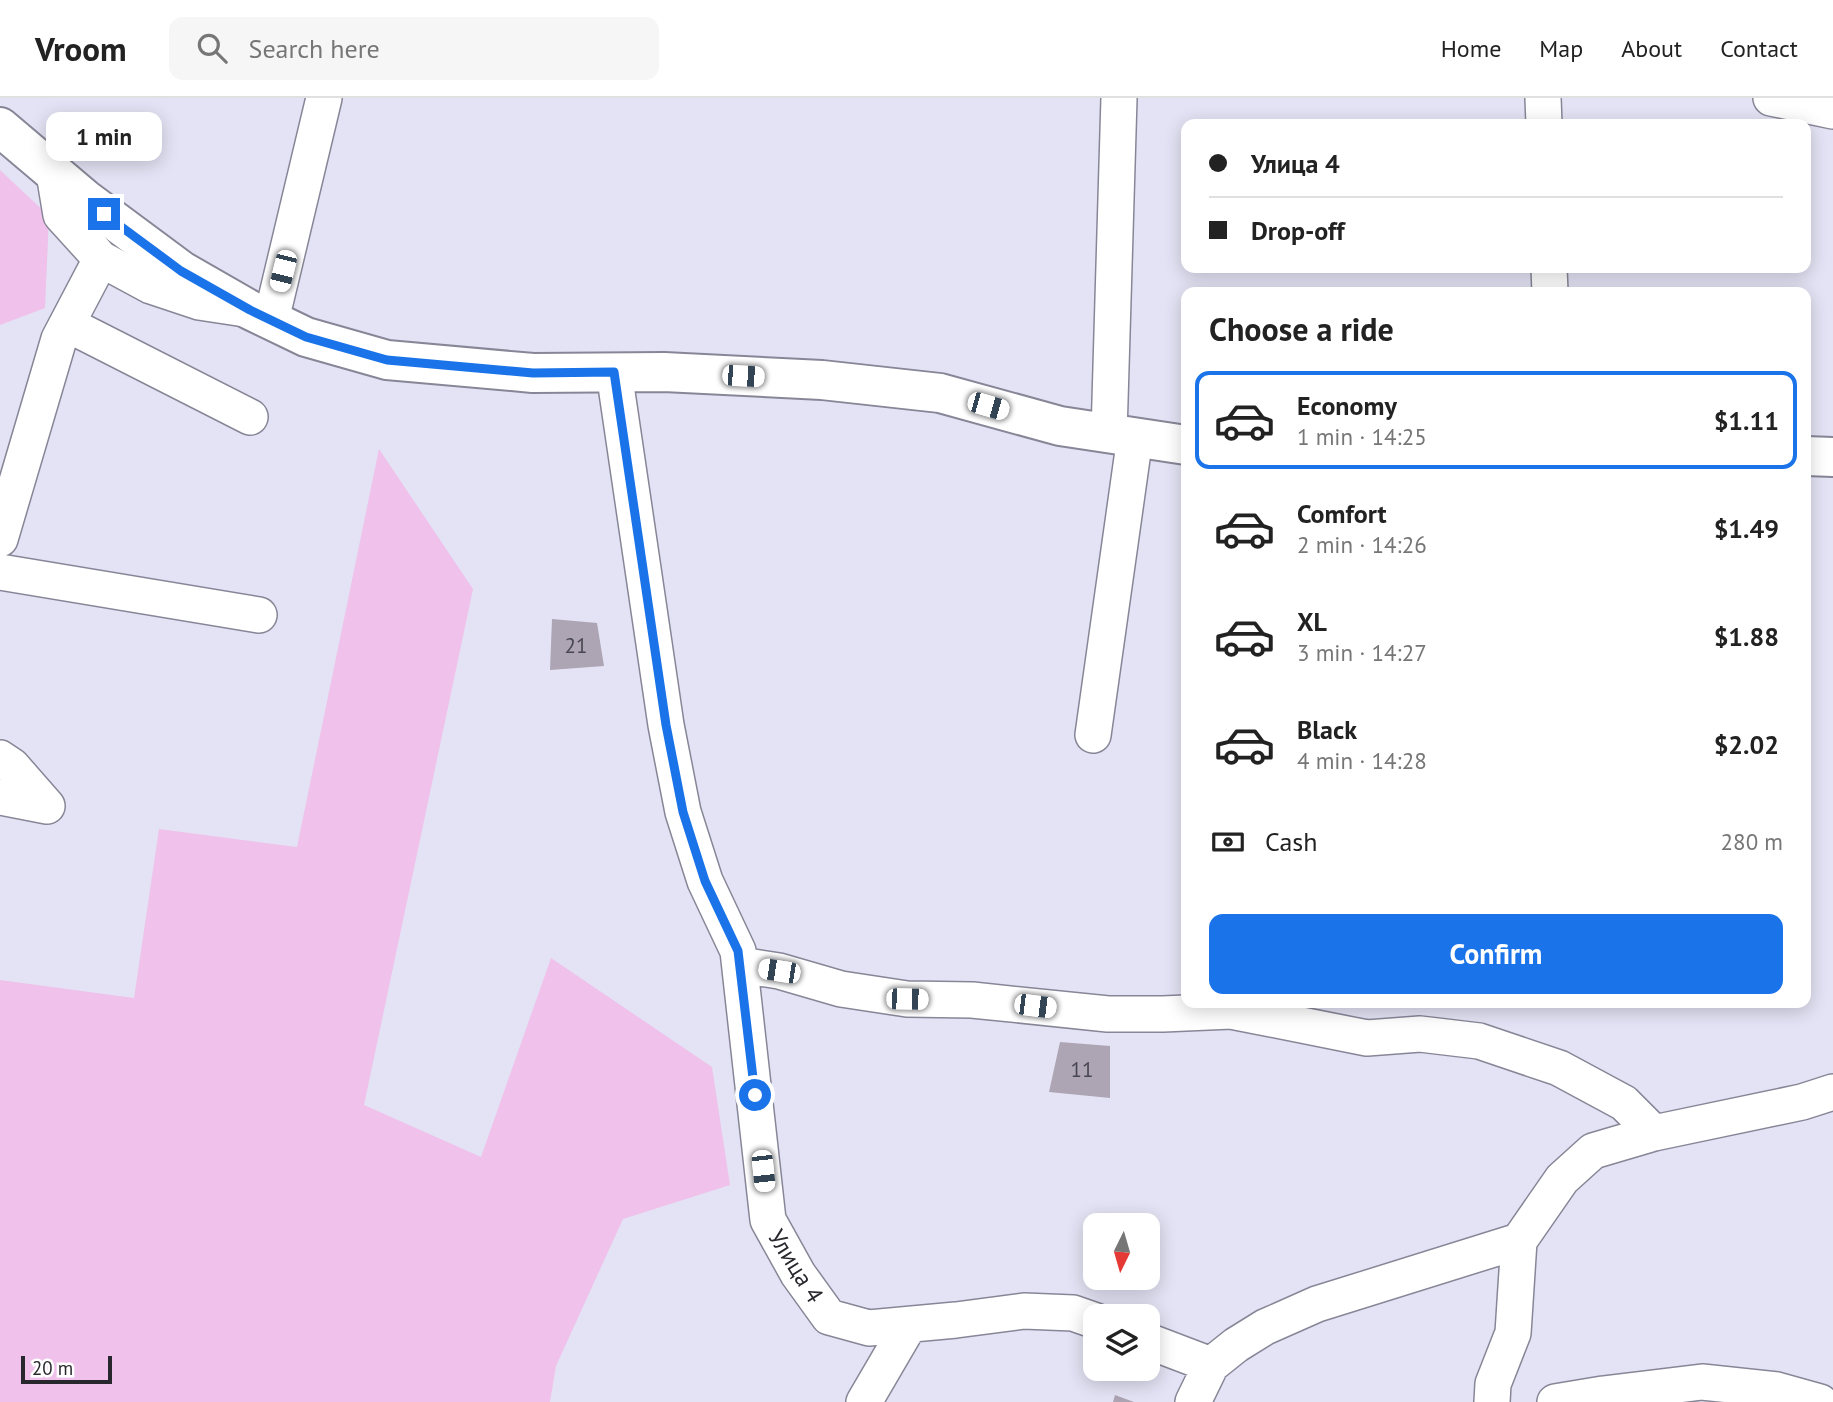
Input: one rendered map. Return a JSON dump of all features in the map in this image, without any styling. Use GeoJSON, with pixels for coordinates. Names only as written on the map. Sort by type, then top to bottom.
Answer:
{"type":"FeatureCollection","features":[{"type":"Feature","properties":{"kind":"main road"},"geometry":{"type":"LineString","coordinates":[[0,127],[85,199],[181,271],[306,337],[387,360],[533,373],[664,372],[822,380],[940,393],[1060,426],[1181,444]]}},
{"type":"Feature","properties":{"kind":"main road"},"geometry":{"type":"LineString","coordinates":[[1811,456],[1833,457]]}},
{"type":"Feature","properties":{"kind":"street"},"geometry":{"type":"LineString","coordinates":[[54,173],[61,215],[101,259],[151,286],[199,302],[260,315],[324,98]]}},
{"type":"Feature","properties":{"kind":"street"},"geometry":{"type":"LineString","coordinates":[[1093,735],[1122,436],[1119,98]]}},
{"type":"Feature","properties":{"kind":"street"},"geometry":{"type":"LineString","coordinates":[[1544,98],[1544,119]]}},
{"type":"Feature","properties":{"kind":"street"},"geometry":{"type":"LineString","coordinates":[[1771,98],[1833,111]]}},
{"type":"Feature","properties":{"kind":"street"},"geometry":{"type":"LineString","coordinates":[[0,539],[59,339],[101,259]]}},
{"type":"Feature","properties":{"kind":"street"},"geometry":{"type":"LineString","coordinates":[[67,324],[250,417]]}},
{"type":"Feature","properties":{"kind":"street","name":"Улица 4"},"geometry":{"type":"LineString","coordinates":[[614,372],[666,725],[683,812],[705,881],[738,951],[768,1220],[798,1274],[829,1317],[869,1328],[1024,1311],[1073,1313],[1083,1316]]}},
{"type":"Feature","properties":{"kind":"street"},"geometry":{"type":"LineString","coordinates":[[0,572],[259,615]]}},
{"type":"Feature","properties":{"kind":"street"},"geometry":{"type":"LineString","coordinates":[[0,758],[12,766],[47,806],[0,797]]}},
{"type":"Feature","properties":{"kind":"street"},"geometry":{"type":"LineString","coordinates":[[740,965],[779,971],[841,989],[907,999],[972,1000],[1108,1014],[1231,1011],[1367,1038],[1420,1034],[1479,1041],[1559,1068],[1624,1103],[1654,1133]]}},
{"type":"Feature","properties":{"kind":"street"},"geometry":{"type":"LineString","coordinates":[[1492,1402],[1493,1384],[1513,1333],[1519,1241],[1562,1179],[1593,1151],[1654,1133],[1776,1108],[1833,1092]]}},
{"type":"Feature","properties":{"kind":"street"},"geometry":{"type":"LineString","coordinates":[[1192,1402],[1211,1366],[1236,1345],[1265,1327],[1317,1304],[1519,1241]]}},
{"type":"Feature","properties":{"kind":"street"},"geometry":{"type":"LineString","coordinates":[[864,1402],[909,1325]]}},
{"type":"Feature","properties":{"kind":"street"},"geometry":{"type":"LineString","coordinates":[[1160,1346],[1211,1366]]}},
{"type":"Feature","properties":{"kind":"street"},"geometry":{"type":"LineString","coordinates":[[1555,1402],[1603,1394],[1688,1393],[1702,1382],[1777,1390],[1821,1402]]}},
{"type":"Feature","properties":{"kind":"shaded area"},"geometry":{"type":"Polygon","coordinates":[[[0,170],[49,216],[45,308],[0,325],[0,170]]]}},
{"type":"Feature","properties":{"kind":"shaded area"},"geometry":{"type":"Polygon","coordinates":[[[379,449],[473,589],[364,1105],[481,1157],[551,958],[712,1067],[730,1185],[623,1219],[556,1366],[550,1402],[0,1402],[0,980],[134,998],[159,829],[297,847],[379,449]]]}},
{"type":"Feature","properties":{"kind":"building"},"geometry":{"type":"Polygon","coordinates":[[[552,619],[597,623],[604,666],[550,670],[552,619]]]}},
{"type":"Feature","properties":{"kind":"building"},"geometry":{"type":"Polygon","coordinates":[[[1060,1042],[1110,1046],[1110,1098],[1049,1092],[1060,1042]]]}},
{"type":"Feature","properties":{"kind":"building"},"geometry":{"type":"Polygon","coordinates":[[[1115,1395],[1134,1402],[1113,1402],[1115,1395]]]}},
{"type":"Feature","properties":{"kind":"route"},"geometry":{"type":"LineString","coordinates":[[104,214],[181,271],[250,310],[306,337],[387,360],[533,373],[614,372],[666,725],[683,812],[705,881],[738,951],[755,1095]]}}]}
